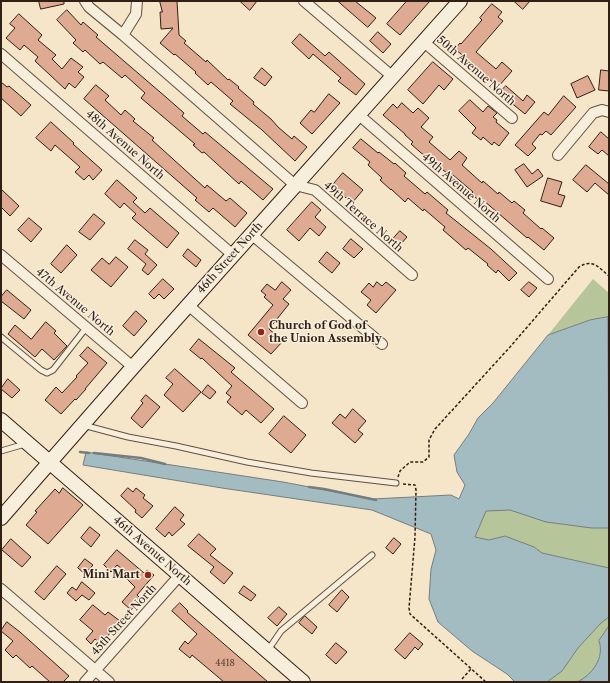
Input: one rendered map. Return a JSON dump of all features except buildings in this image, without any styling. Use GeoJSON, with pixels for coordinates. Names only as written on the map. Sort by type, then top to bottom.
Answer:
{"type":"FeatureCollection","features":[{"type":"Feature","properties":{"kind":"street"},"geometry":{"type":"LineString","coordinates":[[85,1],[89,7],[295,185]]}},
{"type":"Feature","properties":{"kind":"street"},"geometry":{"type":"LineString","coordinates":[[123,35],[136,14],[137,1]]}},
{"type":"Feature","properties":{"kind":"street"},"geometry":{"type":"LineString","coordinates":[[304,1],[393,77]]}},
{"type":"Feature","properties":{"kind":"street","name":"46th Street North"},"geometry":{"type":"LineString","coordinates":[[1,518],[251,234],[460,1]]}},
{"type":"Feature","properties":{"kind":"street","name":"50th Avenue North"},"geometry":{"type":"LineString","coordinates":[[424,42],[512,118]]}},
{"type":"Feature","properties":{"kind":"street","name":"48th Avenue North"},"geometry":{"type":"LineString","coordinates":[[1,54],[233,255]]}},
{"type":"Feature","properties":{"kind":"street"},"geometry":{"type":"LineString","coordinates":[[558,155],[593,112],[602,110],[609,112]]}},
{"type":"Feature","properties":{"kind":"street","name":"49th Avenue North"},"geometry":{"type":"LineString","coordinates":[[359,114],[548,279]]}},
{"type":"Feature","properties":{"kind":"street","name":"49th Terrace North"},"geometry":{"type":"LineString","coordinates":[[295,185],[315,190],[412,275]]}},
{"type":"Feature","properties":{"kind":"street"},"geometry":{"type":"LineString","coordinates":[[251,234],[382,344]]}},
{"type":"Feature","properties":{"kind":"street","name":"47th Avenue North"},"geometry":{"type":"LineString","coordinates":[[1,255],[133,367]]}},
{"type":"Feature","properties":{"kind":"street"},"geometry":{"type":"LineString","coordinates":[[188,305],[302,403]]}},
{"type":"Feature","properties":{"kind":"street","name":"46th Avenue North"},"geometry":{"type":"LineString","coordinates":[[1,420],[303,682]]}},
{"type":"Feature","properties":{"kind":"street","name":"45th Street North"},"geometry":{"type":"LineString","coordinates":[[85,682],[180,575]]}},
{"type":"Feature","properties":{"kind":"street"},"geometry":{"type":"LineString","coordinates":[[1,589],[109,682]]}},
{"type":"Feature","properties":{"kind":"lane"},"geometry":{"type":"LineString","coordinates":[[1,337],[41,370],[47,373],[53,370],[86,328]]}},
{"type":"Feature","properties":{"kind":"lane"},"geometry":{"type":"LineString","coordinates":[[82,425],[128,437],[247,462],[311,473],[396,483]]}},
{"type":"Feature","properties":{"kind":"lane"},"geometry":{"type":"LineString","coordinates":[[1,451],[28,443]]}},
{"type":"Feature","properties":{"kind":"lane"},"geometry":{"type":"LineString","coordinates":[[267,650],[281,632],[372,554]]}},
{"type":"Feature","properties":{"kind":"path"},"geometry":{"type":"LineString","coordinates":[[486,682],[410,614],[409,608],[415,537],[416,490],[415,485],[396,483],[400,471],[410,462],[423,462],[429,457],[430,440],[435,429],[510,347],[579,267],[585,263],[591,263],[609,276]]}},
{"type":"Feature","properties":{"kind":"path"},"geometry":{"type":"LineString","coordinates":[[462,679],[471,669]]}},
{"type":"Feature","properties":{"kind":"green space"},"geometry":{"type":"Polygon","coordinates":[[[593,279],[609,293],[609,318],[590,320],[548,335],[593,279]]]}},
{"type":"Feature","properties":{"kind":"green space"},"geometry":{"type":"Polygon","coordinates":[[[510,510],[546,522],[592,528],[609,528],[609,568],[542,553],[534,547],[505,536],[489,540],[475,537],[486,511],[510,510]]]}},
{"type":"Feature","properties":{"kind":"green space"},"geometry":{"type":"Polygon","coordinates":[[[609,617],[609,626],[599,641],[599,659],[593,671],[584,679],[574,682],[547,682],[562,671],[578,648],[601,623],[609,617]]]}},
{"type":"Feature","properties":{"kind":"water"},"geometry":{"type":"Polygon","coordinates":[[[608,317],[609,528],[592,528],[546,522],[510,510],[486,511],[475,537],[489,540],[505,536],[534,547],[542,553],[609,568],[609,617],[601,623],[578,648],[562,671],[547,682],[515,682],[507,674],[472,651],[438,622],[429,599],[431,569],[436,550],[431,534],[372,510],[222,488],[83,465],[86,452],[283,482],[373,499],[451,495],[459,499],[465,485],[457,472],[454,455],[478,418],[493,403],[548,335],[590,320],[608,317]]]}},
{"type":"Feature","properties":{"kind":"water"},"geometry":{"type":"Polygon","coordinates":[[[609,626],[609,682],[577,682],[588,675],[599,660],[599,641],[609,626]]]}},
{"type":"Feature","properties":{"kind":"waterway"},"geometry":{"type":"LineString","coordinates":[[80,452],[89,453]]}},
{"type":"Feature","properties":{"kind":"waterway"},"geometry":{"type":"LineString","coordinates":[[94,453],[141,458],[165,464]]}},
{"type":"Feature","properties":{"kind":"waterway"},"geometry":{"type":"LineString","coordinates":[[309,487],[376,500]]}},
{"type":"Feature","properties":{"kind":"place","name":"Church of God of the Union Assembly"},"geometry":{"type":"Point","coordinates":[261,332]}},
{"type":"Feature","properties":{"kind":"place","name":"Mini Mart"},"geometry":{"type":"Point","coordinates":[148,575]}}]}
